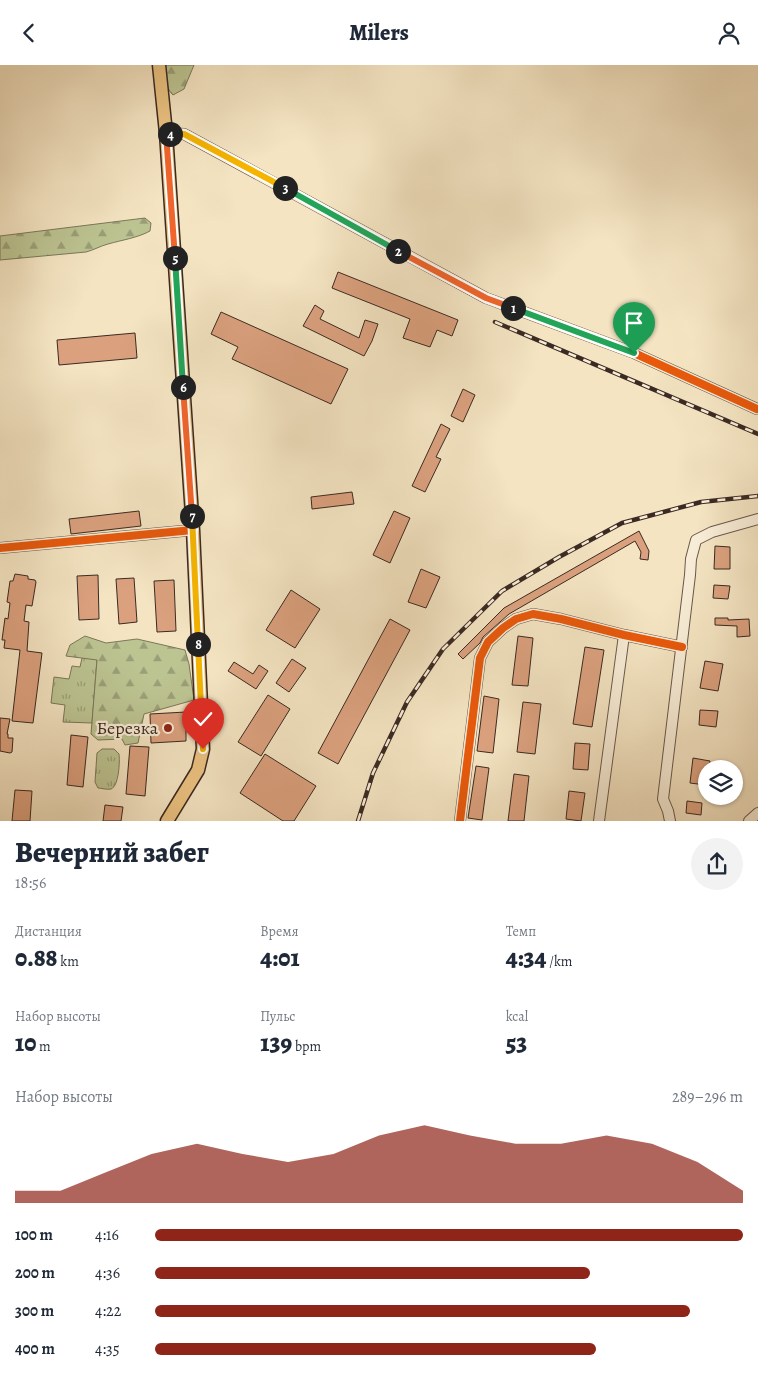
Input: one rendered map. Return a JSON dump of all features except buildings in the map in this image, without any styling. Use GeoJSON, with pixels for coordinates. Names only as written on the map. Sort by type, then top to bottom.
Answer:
{"type":"FeatureCollection","features":[{"type":"Feature","properties":{"kind":"main road"},"geometry":{"type":"LineString","coordinates":[[159,65],[166,133],[193,531],[203,749],[198,770],[167,821]]}},
{"type":"Feature","properties":{"kind":"street"},"geometry":{"type":"LineString","coordinates":[[166,133],[184,134],[486,298],[634,353],[757,409]]}},
{"type":"Feature","properties":{"kind":"street"},"geometry":{"type":"LineString","coordinates":[[670,821],[664,799],[691,559],[696,540],[712,532],[758,519]]}},
{"type":"Feature","properties":{"kind":"street"},"geometry":{"type":"LineString","coordinates":[[0,548],[193,531]]}},
{"type":"Feature","properties":{"kind":"street"},"geometry":{"type":"LineString","coordinates":[[460,821],[480,658],[488,642],[503,628],[516,619],[533,614],[682,647]]}},
{"type":"Feature","properties":{"kind":"street"},"geometry":{"type":"LineString","coordinates":[[599,821],[624,635]]}},
{"type":"Feature","properties":{"kind":"street"},"geometry":{"type":"LineString","coordinates":[[749,821],[758,813]]}},
{"type":"Feature","properties":{"kind":"green space"},"geometry":{"type":"Polygon","coordinates":[[[165,65],[194,65],[184,89],[173,95],[167,85],[165,65]]]}},
{"type":"Feature","properties":{"kind":"green space"},"geometry":{"type":"Polygon","coordinates":[[[145,218],[151,223],[150,231],[86,252],[0,260],[0,236],[145,218]]]}},
{"type":"Feature","properties":{"kind":"green space"},"geometry":{"type":"Polygon","coordinates":[[[85,636],[106,643],[137,639],[185,650],[194,700],[144,714],[138,743],[125,745],[122,739],[98,740],[91,734],[97,660],[66,656],[70,645],[85,636]]]}},
{"type":"Feature","properties":{"kind":"green space"},"geometry":{"type":"Polygon","coordinates":[[[82,658],[97,659],[92,723],[63,722],[65,705],[51,703],[54,677],[69,679],[72,666],[80,667],[82,658]]]}},
{"type":"Feature","properties":{"kind":"green space"},"geometry":{"type":"Polygon","coordinates":[[[102,749],[114,749],[119,754],[116,783],[111,789],[98,788],[95,782],[97,753],[102,749]]]}},
{"type":"Feature","properties":{"kind":"railway"},"geometry":{"type":"LineString","coordinates":[[495,322],[758,434]]}},
{"type":"Feature","properties":{"kind":"railway"},"geometry":{"type":"LineString","coordinates":[[358,821],[373,773],[407,702],[443,649],[502,591],[622,523],[701,502],[758,496]]}},
{"type":"Feature","properties":{"kind":"cycle path"},"geometry":{"type":"LineString","coordinates":[[166,133],[184,134],[486,298],[634,353],[757,409]]}},
{"type":"Feature","properties":{"kind":"cycle path"},"geometry":{"type":"LineString","coordinates":[[0,548],[193,530]]}},
{"type":"Feature","properties":{"kind":"cycle path"},"geometry":{"type":"LineString","coordinates":[[460,821],[480,658],[488,642],[503,628],[516,619],[533,614],[682,647]]}},
{"type":"Feature","properties":{"kind":"place","name":"Березка"},"geometry":{"type":"Point","coordinates":[168,728]}},
{"type":"Feature","properties":{"kind":"route"},"geometry":{"type":"LineString","coordinates":[[203,749],[193,531],[166,133],[184,134],[486,298],[634,353]]}}]}
